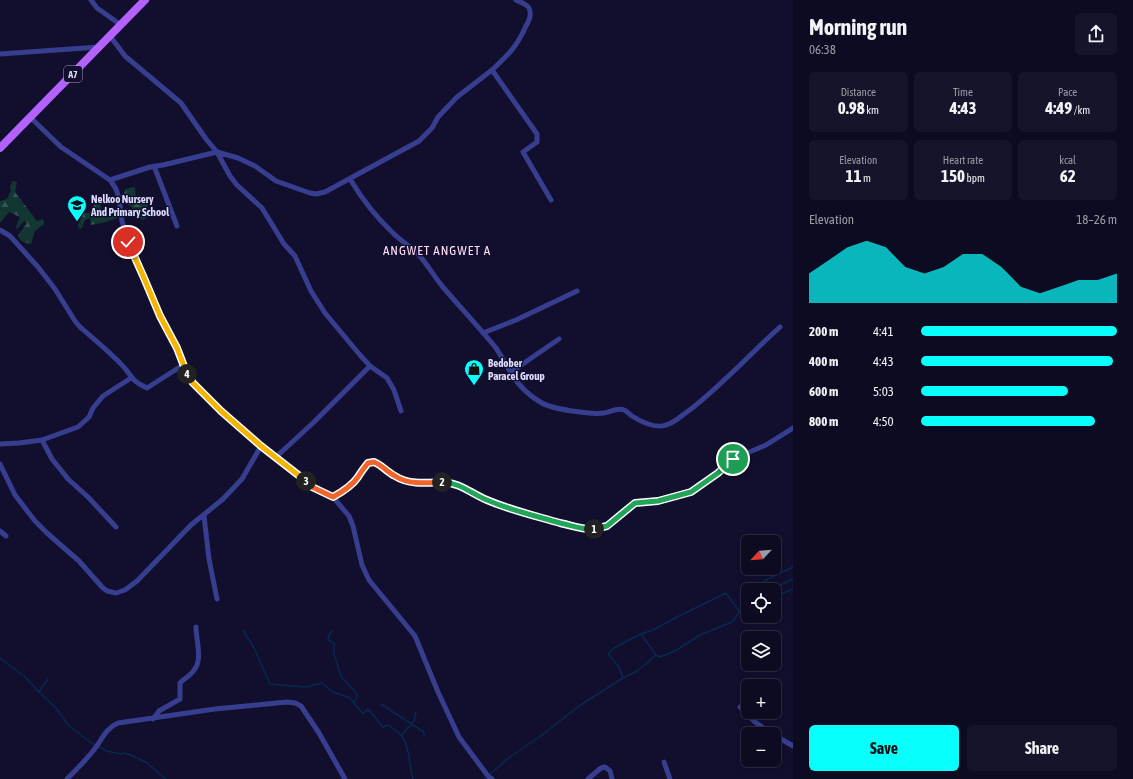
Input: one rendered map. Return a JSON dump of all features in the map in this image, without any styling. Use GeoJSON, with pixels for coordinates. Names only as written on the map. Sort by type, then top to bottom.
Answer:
{"type":"FeatureCollection","features":[{"type":"Feature","properties":{"kind":"main road","name":"A7"},"geometry":{"type":"LineString","coordinates":[[0,148],[145,0]]}},
{"type":"Feature","properties":{"kind":"street"},"geometry":{"type":"LineString","coordinates":[[91,0],[97,8],[121,25]]}},
{"type":"Feature","properties":{"kind":"street"},"geometry":{"type":"LineString","coordinates":[[110,180],[137,170],[216,152],[238,158],[255,166],[276,181],[310,193],[316,194],[325,192],[419,142],[432,128],[438,117],[458,97],[492,70],[511,52],[520,41],[531,13],[527,6],[516,0]]}},
{"type":"Feature","properties":{"kind":"street"},"geometry":{"type":"LineString","coordinates":[[110,36],[125,56],[181,103],[216,152],[237,186],[262,208],[284,244],[295,256],[311,291],[325,313],[370,366],[387,378],[394,390],[401,411]]}},
{"type":"Feature","properties":{"kind":"street"},"geometry":{"type":"LineString","coordinates":[[0,54],[100,46]]}},
{"type":"Feature","properties":{"kind":"street"},"geometry":{"type":"LineString","coordinates":[[492,70],[537,134],[537,142],[523,152],[551,200]]}},
{"type":"Feature","properties":{"kind":"street"},"geometry":{"type":"LineString","coordinates":[[30,117],[61,147],[110,180],[116,189],[119,198],[122,221],[132,253],[160,316],[193,383],[221,411],[261,446],[296,472],[310,486],[333,497],[349,516],[353,526],[362,565],[369,580],[413,632],[459,737],[488,776],[492,779]]}},
{"type":"Feature","properties":{"kind":"street"},"geometry":{"type":"LineString","coordinates":[[154,166],[177,226]]}},
{"type":"Feature","properties":{"kind":"street"},"geometry":{"type":"LineString","coordinates":[[350,179],[363,199],[375,213],[392,232],[418,255],[442,286],[497,349],[519,383],[530,395],[543,404],[572,411],[596,413],[604,413],[616,409],[624,410],[642,421],[657,426],[667,425],[713,392],[764,340],[780,327]]}},
{"type":"Feature","properties":{"kind":"street"},"geometry":{"type":"LineString","coordinates":[[0,230],[10,236],[38,267],[55,289],[75,321],[122,364],[136,382],[147,388],[183,365]]}},
{"type":"Feature","properties":{"kind":"street"},"geometry":{"type":"LineString","coordinates":[[483,333],[516,320],[577,291]]}},
{"type":"Feature","properties":{"kind":"street"},"geometry":{"type":"LineString","coordinates":[[511,372],[559,339]]}},
{"type":"Feature","properties":{"kind":"street"},"geometry":{"type":"LineString","coordinates":[[276,457],[314,422],[370,366]]}},
{"type":"Feature","properties":{"kind":"street"},"geometry":{"type":"LineString","coordinates":[[0,444],[42,440],[78,427],[89,418],[93,408],[103,396],[132,378]]}},
{"type":"Feature","properties":{"kind":"street"},"geometry":{"type":"LineString","coordinates":[[333,497],[343,491],[358,478],[368,463],[374,462],[407,482],[452,482],[460,485],[477,496],[517,511],[584,528],[601,528],[613,522],[635,503],[658,501],[691,492],[718,473],[733,459],[766,445],[793,428]]}},
{"type":"Feature","properties":{"kind":"street"},"geometry":{"type":"LineString","coordinates":[[42,440],[52,459],[68,479],[88,497],[116,527]]}},
{"type":"Feature","properties":{"kind":"street"},"geometry":{"type":"LineString","coordinates":[[0,464],[15,495],[46,533],[79,561],[102,587],[111,592],[120,592],[133,584],[191,526],[223,499],[242,479],[261,446]]}},
{"type":"Feature","properties":{"kind":"street"},"geometry":{"type":"LineString","coordinates":[[204,516],[209,559],[217,599]]}},
{"type":"Feature","properties":{"kind":"street"},"geometry":{"type":"LineString","coordinates":[[0,531],[6,536]]}},
{"type":"Feature","properties":{"kind":"street"},"geometry":{"type":"LineString","coordinates":[[153,719],[159,711],[180,699],[180,683],[192,673],[197,666],[198,658],[196,627]]}},
{"type":"Feature","properties":{"kind":"street"},"geometry":{"type":"LineString","coordinates":[[67,779],[95,750],[104,734],[112,726],[125,722],[215,709],[287,702],[295,703],[301,706],[345,779]]}},
{"type":"Feature","properties":{"kind":"street"},"geometry":{"type":"LineString","coordinates":[[740,707],[762,727]]}},
{"type":"Feature","properties":{"kind":"street"},"geometry":{"type":"LineString","coordinates":[[781,739],[793,746]]}},
{"type":"Feature","properties":{"kind":"street"},"geometry":{"type":"LineString","coordinates":[[664,762],[670,779]]}},
{"type":"Feature","properties":{"kind":"street"},"geometry":{"type":"LineString","coordinates":[[588,779],[605,766],[610,771],[612,779]]}},
{"type":"Feature","properties":{"kind":"green space"},"geometry":{"type":"Polygon","coordinates":[[[12,181],[17,182],[15,192],[37,221],[43,219],[44,224],[35,231],[31,244],[23,242],[18,235],[27,223],[24,221],[17,229],[16,227],[20,217],[9,212],[0,223],[0,201],[7,199],[11,190],[10,187],[12,181]]]}},
{"type":"Feature","properties":{"kind":"green space"},"geometry":{"type":"Polygon","coordinates":[[[135,187],[136,202],[146,198],[149,201],[145,214],[147,218],[143,220],[133,213],[132,207],[122,202],[125,189],[135,187]]]}},
{"type":"Feature","properties":{"kind":"green space"},"geometry":{"type":"Polygon","coordinates":[[[99,198],[101,209],[106,215],[112,216],[118,213],[117,207],[123,211],[123,216],[91,225],[90,218],[85,220],[82,228],[79,229],[78,225],[84,213],[89,213],[99,198]]]}},
{"type":"Feature","properties":{"kind":"waterway"},"geometry":{"type":"LineString","coordinates":[[762,583],[793,567]]}},
{"type":"Feature","properties":{"kind":"waterway"},"geometry":{"type":"LineString","coordinates":[[781,585],[793,579]]}},
{"type":"Feature","properties":{"kind":"waterway"},"geometry":{"type":"LineString","coordinates":[[781,594],[793,589]]}},
{"type":"Feature","properties":{"kind":"waterway"},"geometry":{"type":"LineString","coordinates":[[484,779],[510,757],[542,735],[579,706],[623,678],[619,667],[608,654],[614,648],[726,593],[739,611]]}},
{"type":"Feature","properties":{"kind":"waterway"},"geometry":{"type":"LineString","coordinates":[[656,655],[660,657],[675,651],[700,635],[732,622],[741,609]]}},
{"type":"Feature","properties":{"kind":"waterway"},"geometry":{"type":"LineString","coordinates":[[243,630],[254,648],[270,684],[305,687],[322,683],[333,692],[350,698],[363,714],[368,709],[383,727],[388,725],[401,735],[408,750],[413,779]]}},
{"type":"Feature","properties":{"kind":"waterway"},"geometry":{"type":"LineString","coordinates":[[332,631],[328,640],[334,643],[334,654],[341,676],[357,694],[354,703]]}},
{"type":"Feature","properties":{"kind":"waterway"},"geometry":{"type":"LineString","coordinates":[[623,678],[637,671],[656,655],[641,634]]}},
{"type":"Feature","properties":{"kind":"waterway"},"geometry":{"type":"LineString","coordinates":[[0,658],[24,676],[39,692]]}},
{"type":"Feature","properties":{"kind":"waterway"},"geometry":{"type":"LineString","coordinates":[[48,679],[39,692],[56,708],[69,726],[93,744],[107,751],[120,754],[125,753],[147,763],[166,779]]}},
{"type":"Feature","properties":{"kind":"waterway"},"geometry":{"type":"LineString","coordinates":[[381,704],[424,732],[424,736]]}},
{"type":"Feature","properties":{"kind":"waterway"},"geometry":{"type":"LineString","coordinates":[[402,736],[414,721],[416,712]]}},
{"type":"Feature","properties":{"kind":"place","name":"Nelkoo Nursery And Primary School"},"geometry":{"type":"Point","coordinates":[77,222]}},
{"type":"Feature","properties":{"kind":"place","name":"Bedober Paracel Group"},"geometry":{"type":"Point","coordinates":[474,386]}},
{"type":"Feature","properties":{"kind":"district","name":"ANGWET ANGWET A"},"geometry":{"type":"Point","coordinates":[437,250]}},
{"type":"Feature","properties":{"kind":"route"},"geometry":{"type":"LineString","coordinates":[[128,242],[162,321],[172,337],[187,374],[193,383],[221,411],[261,446],[296,472],[310,486],[333,497],[343,491],[358,478],[368,463],[374,462],[407,482],[452,482],[493,503],[539,517],[592,529],[607,526],[635,503],[658,501],[691,492],[718,473],[733,459]]}}]}
